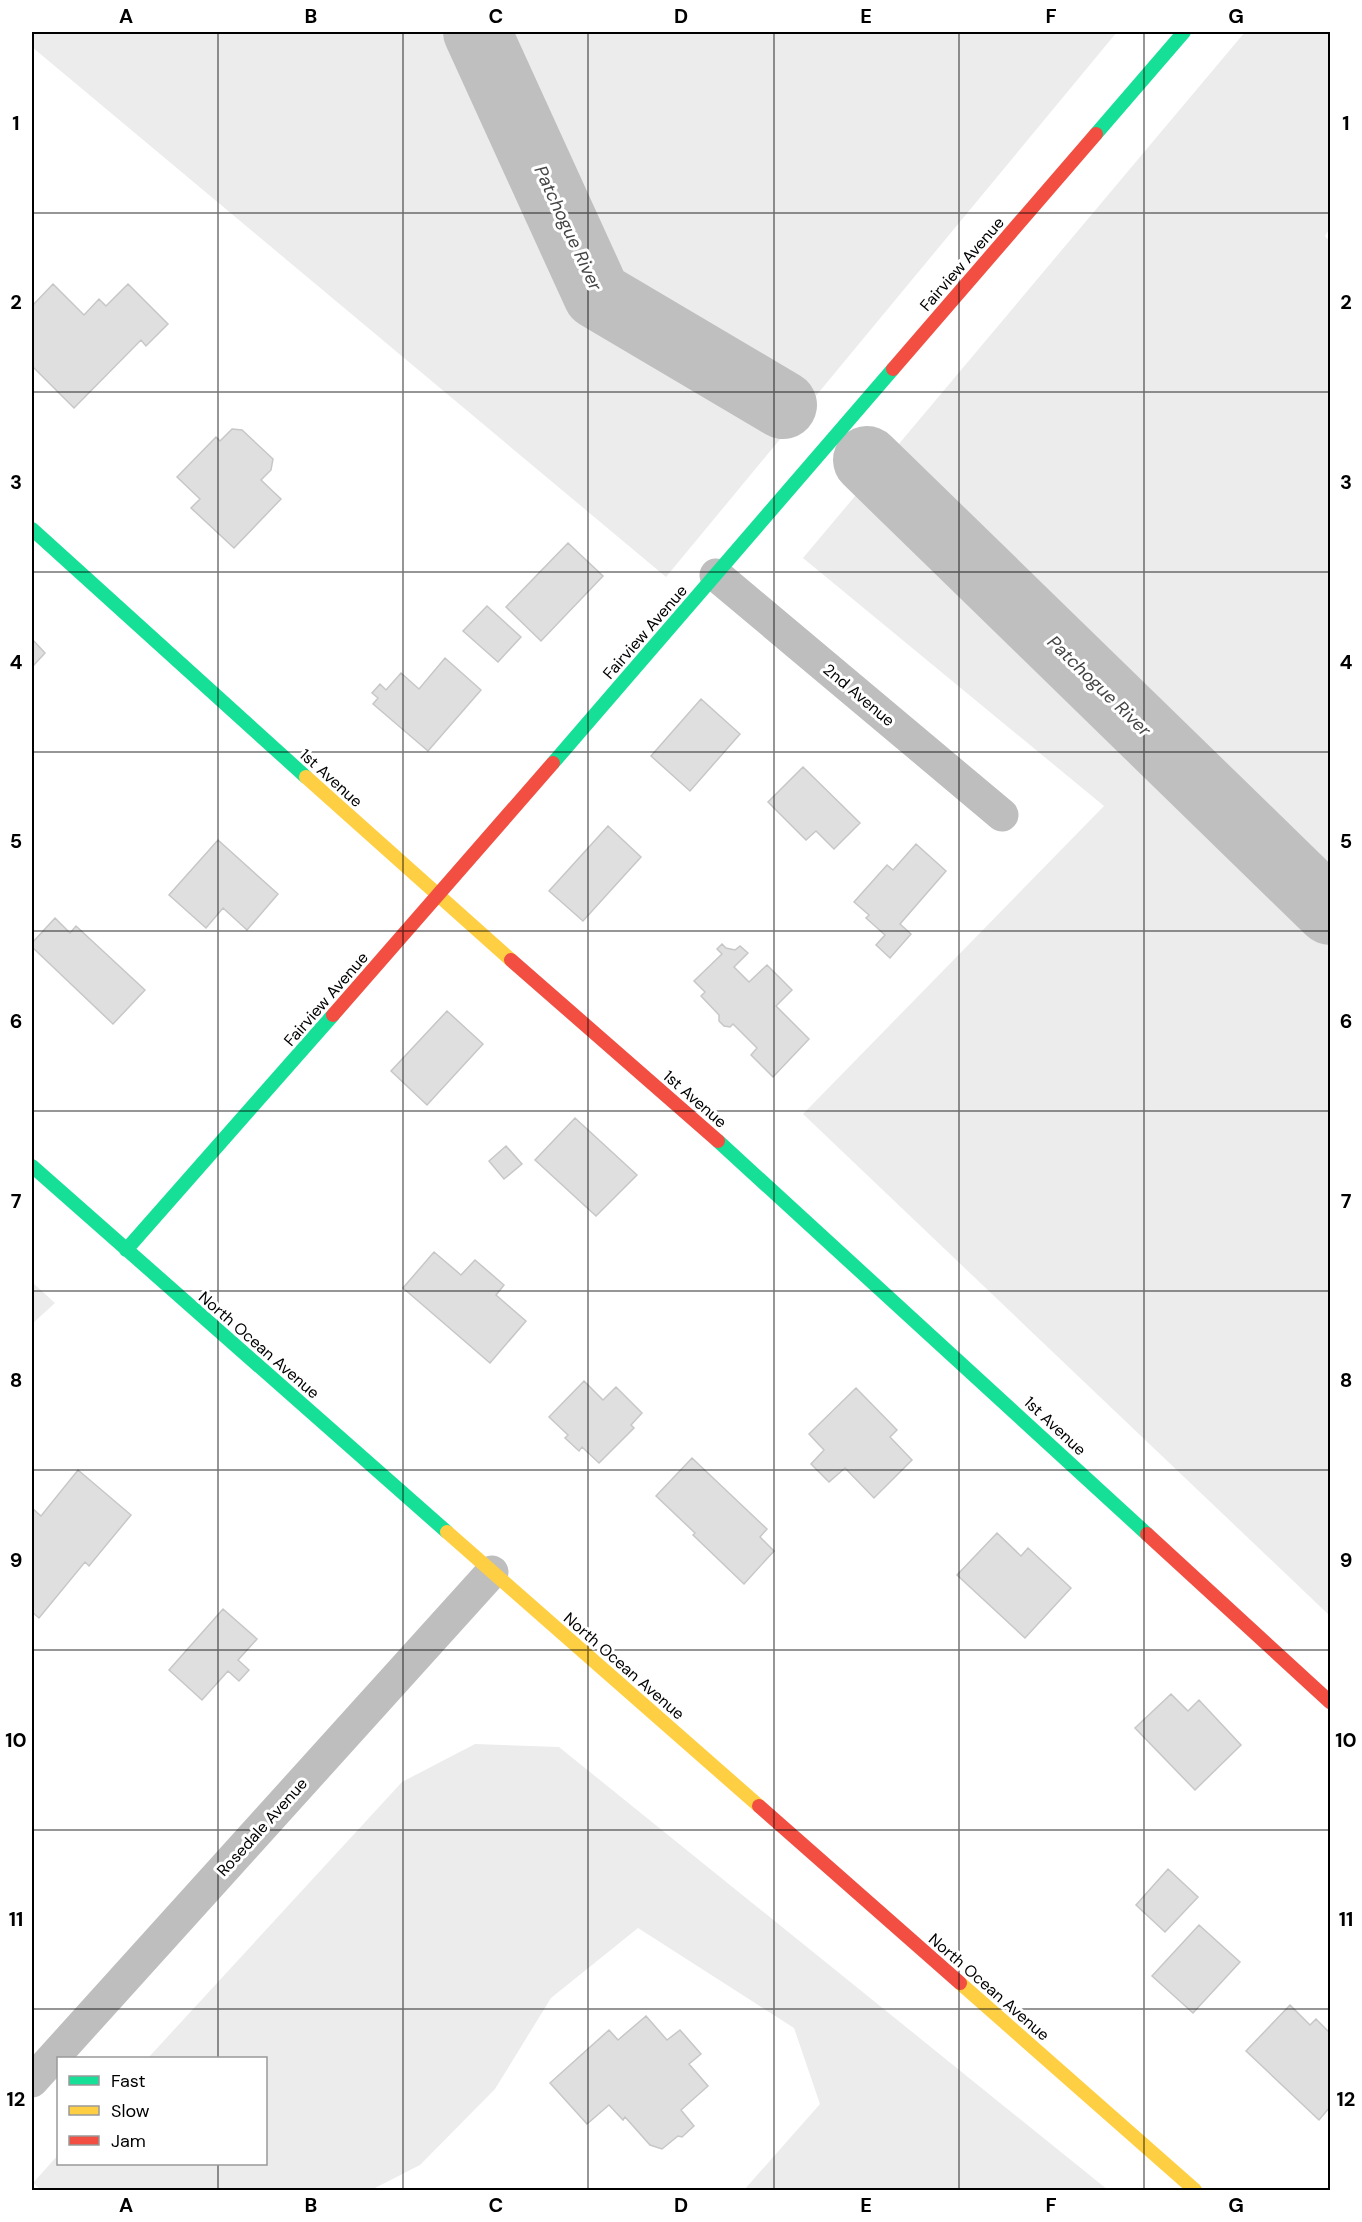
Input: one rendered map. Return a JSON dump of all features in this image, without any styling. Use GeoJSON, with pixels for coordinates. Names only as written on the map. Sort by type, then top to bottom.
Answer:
{"type":"FeatureCollection","features":[{"type":"Feature","properties":{"kind":"street","name":"Fairview Avenue"},"geometry":{"type":"LineString","coordinates":[[126,1250],[438,896],[1184,32]]}},
{"type":"Feature","properties":{"kind":"street","name":"1st Avenue"},"geometry":{"type":"LineString","coordinates":[[32,529],[438,896],[765,1182],[1330,1702]]}},
{"type":"Feature","properties":{"kind":"street","name":"2nd Avenue"},"geometry":{"type":"LineString","coordinates":[[716,575],[1002,815]]}},
{"type":"Feature","properties":{"kind":"street","name":"North Ocean Avenue"},"geometry":{"type":"LineString","coordinates":[[32,1166],[1195,2190]]}},
{"type":"Feature","properties":{"kind":"street","name":"Rosedale Avenue"},"geometry":{"type":"LineString","coordinates":[[32,2081],[492,1572]]}},
{"type":"Feature","properties":{"kind":"shaded area"},"geometry":{"type":"Polygon","coordinates":[[[32,32],[1117,32],[666,577],[32,47],[32,32]]]}},
{"type":"Feature","properties":{"kind":"shaded area"},"geometry":{"type":"Polygon","coordinates":[[[1245,32],[1330,32],[1330,228],[1325,236],[1330,242],[1330,1616],[803,1114],[1104,806],[803,558],[1245,32]]]}},
{"type":"Feature","properties":{"kind":"shaded area"},"geometry":{"type":"Polygon","coordinates":[[[32,1282],[55,1303],[32,1324],[32,1282]]]}},
{"type":"Feature","properties":{"kind":"shaded area"},"geometry":{"type":"Polygon","coordinates":[[[475,1744],[559,1747],[1108,2190],[744,2190],[820,2104],[794,2028],[638,1928],[551,1998],[495,2089],[420,2165],[371,2190],[41,2190],[33,2183],[57,2156],[57,2165],[267,2165],[267,2057],[149,2057],[402,1782],[475,1744]]]}},
{"type":"Feature","properties":{"kind":"building"},"geometry":{"type":"Polygon","coordinates":[[[53,284],[84,315],[99,299],[106,306],[128,284],[168,324],[146,346],[141,340],[74,408],[32,366],[32,306],[53,284]]]}},
{"type":"Feature","properties":{"kind":"building"},"geometry":{"type":"Polygon","coordinates":[[[232,429],[242,430],[273,459],[271,470],[261,480],[281,499],[234,548],[191,508],[200,499],[177,477],[216,437],[220,441],[232,429]]]}},
{"type":"Feature","properties":{"kind":"building"},"geometry":{"type":"Polygon","coordinates":[[[568,543],[603,576],[541,641],[506,607],[568,543]]]}},
{"type":"Feature","properties":{"kind":"building"},"geometry":{"type":"Polygon","coordinates":[[[487,606],[521,637],[498,662],[463,631],[487,606]]]}},
{"type":"Feature","properties":{"kind":"building"},"geometry":{"type":"Polygon","coordinates":[[[32,639],[45,653],[32,667],[32,639]]]}},
{"type":"Feature","properties":{"kind":"building"},"geometry":{"type":"Polygon","coordinates":[[[445,658],[481,690],[428,751],[373,704],[378,698],[372,693],[380,684],[386,690],[401,673],[419,689],[445,658]]]}},
{"type":"Feature","properties":{"kind":"building"},"geometry":{"type":"Polygon","coordinates":[[[701,699],[740,734],[690,791],[651,756],[701,699]]]}},
{"type":"Feature","properties":{"kind":"building"},"geometry":{"type":"Polygon","coordinates":[[[803,767],[860,823],[834,849],[816,831],[806,840],[768,802],[803,767]]]}},
{"type":"Feature","properties":{"kind":"building"},"geometry":{"type":"Polygon","coordinates":[[[608,826],[641,857],[583,921],[549,891],[608,826]]]}},
{"type":"Feature","properties":{"kind":"building"},"geometry":{"type":"Polygon","coordinates":[[[218,840],[278,894],[247,930],[223,908],[206,928],[169,895],[218,840]]]}},
{"type":"Feature","properties":{"kind":"building"},"geometry":{"type":"Polygon","coordinates":[[[916,844],[946,871],[900,924],[911,934],[890,958],[876,945],[885,935],[866,918],[869,915],[854,902],[887,865],[893,870],[916,844]]]}},
{"type":"Feature","properties":{"kind":"building"},"geometry":{"type":"Polygon","coordinates":[[[55,918],[70,933],[76,926],[145,990],[113,1024],[32,947],[32,943],[55,918]]]}},
{"type":"Feature","properties":{"kind":"building"},"geometry":{"type":"Polygon","coordinates":[[[722,944],[726,948],[735,950],[740,946],[748,953],[734,967],[749,982],[767,965],[792,990],[776,1006],[809,1039],[773,1077],[751,1055],[757,1048],[733,1024],[730,1027],[724,1026],[719,1021],[719,1015],[701,996],[705,992],[694,981],[722,954],[717,949],[722,944]]]}},
{"type":"Feature","properties":{"kind":"building"},"geometry":{"type":"Polygon","coordinates":[[[447,1011],[483,1044],[427,1105],[391,1071],[447,1011]]]}},
{"type":"Feature","properties":{"kind":"building"},"geometry":{"type":"Polygon","coordinates":[[[575,1118],[637,1175],[596,1216],[535,1160],[575,1118]]]}},
{"type":"Feature","properties":{"kind":"building"},"geometry":{"type":"Polygon","coordinates":[[[506,1146],[522,1164],[504,1179],[489,1161],[506,1146]]]}},
{"type":"Feature","properties":{"kind":"building"},"geometry":{"type":"Polygon","coordinates":[[[434,1252],[461,1275],[475,1260],[504,1285],[496,1295],[526,1321],[490,1363],[403,1288],[434,1252]]]}},
{"type":"Feature","properties":{"kind":"building"},"geometry":{"type":"Polygon","coordinates":[[[584,1381],[603,1400],[616,1387],[642,1413],[631,1425],[634,1428],[599,1463],[582,1447],[579,1451],[565,1438],[568,1435],[549,1417],[584,1381]]]}},
{"type":"Feature","properties":{"kind":"building"},"geometry":{"type":"Polygon","coordinates":[[[856,1388],[897,1430],[890,1437],[912,1460],[874,1498],[845,1468],[829,1482],[811,1464],[824,1450],[809,1434],[856,1388]]]}},
{"type":"Feature","properties":{"kind":"building"},"geometry":{"type":"Polygon","coordinates":[[[692,1458],[767,1529],[760,1537],[774,1551],[744,1584],[656,1496],[692,1458]]]}},
{"type":"Feature","properties":{"kind":"building"},"geometry":{"type":"Polygon","coordinates":[[[78,1470],[131,1515],[89,1566],[85,1562],[39,1618],[32,1612],[32,1508],[41,1516],[78,1470]]]}},
{"type":"Feature","properties":{"kind":"building"},"geometry":{"type":"Polygon","coordinates":[[[997,1533],[1021,1556],[1028,1548],[1071,1588],[1025,1638],[957,1575],[997,1533]]]}},
{"type":"Feature","properties":{"kind":"building"},"geometry":{"type":"Polygon","coordinates":[[[223,1609],[257,1639],[238,1660],[249,1670],[239,1681],[228,1671],[202,1700],[169,1670],[223,1609]]]}},
{"type":"Feature","properties":{"kind":"building"},"geometry":{"type":"Polygon","coordinates":[[[1171,1694],[1188,1711],[1199,1700],[1241,1745],[1195,1790],[1135,1728],[1171,1694]]]}},
{"type":"Feature","properties":{"kind":"building"},"geometry":{"type":"Polygon","coordinates":[[[1168,1869],[1198,1897],[1165,1932],[1136,1905],[1168,1869]]]}},
{"type":"Feature","properties":{"kind":"building"},"geometry":{"type":"Polygon","coordinates":[[[1199,1925],[1240,1962],[1193,2013],[1152,1976],[1199,1925]]]}},
{"type":"Feature","properties":{"kind":"building"},"geometry":{"type":"Polygon","coordinates":[[[1290,2005],[1310,2025],[1316,2019],[1330,2033],[1330,2107],[1319,2120],[1246,2051],[1290,2005]]]}},
{"type":"Feature","properties":{"kind":"building"},"geometry":{"type":"Polygon","coordinates":[[[646,2016],[667,2040],[680,2030],[701,2054],[689,2064],[708,2086],[681,2110],[694,2126],[682,2137],[678,2136],[662,2149],[650,2145],[625,2117],[623,2120],[609,2105],[587,2124],[550,2083],[609,2030],[618,2040],[646,2016]]]}},
{"type":"Feature","properties":{"kind":"waterway","name":"Patchogue River"},"geometry":{"type":"LineString","coordinates":[[477,32],[597,295],[783,405]]}},
{"type":"Feature","properties":{"kind":"waterway","name":"Patchogue River"},"geometry":{"type":"LineString","coordinates":[[867,460],[1330,911]]}},
{"type":"Feature","properties":{"kind":"traffic: fast"},"geometry":{"type":"LineString","coordinates":[[1096,134],[1184,32]]}},
{"type":"Feature","properties":{"kind":"traffic: fast"},"geometry":{"type":"LineString","coordinates":[[553,763],[893,369]]}},
{"type":"Feature","properties":{"kind":"traffic: fast"},"geometry":{"type":"LineString","coordinates":[[32,529],[306,777]]}},
{"type":"Feature","properties":{"kind":"traffic: fast"},"geometry":{"type":"LineString","coordinates":[[126,1250],[333,1015]]}},
{"type":"Feature","properties":{"kind":"traffic: fast"},"geometry":{"type":"LineString","coordinates":[[718,1141],[1147,1534]]}},
{"type":"Feature","properties":{"kind":"traffic: fast"},"geometry":{"type":"LineString","coordinates":[[32,1166],[447,1532]]}},
{"type":"Feature","properties":{"kind":"traffic: slow"},"geometry":{"type":"LineString","coordinates":[[306,777],[511,960]]}},
{"type":"Feature","properties":{"kind":"traffic: slow"},"geometry":{"type":"LineString","coordinates":[[447,1532],[759,1806]]}},
{"type":"Feature","properties":{"kind":"traffic: slow"},"geometry":{"type":"LineString","coordinates":[[960,1983],[1195,2190]]}},
{"type":"Feature","properties":{"kind":"traffic: jam"},"geometry":{"type":"LineString","coordinates":[[893,369],[1096,134]]}},
{"type":"Feature","properties":{"kind":"traffic: jam"},"geometry":{"type":"LineString","coordinates":[[333,1015],[553,763]]}},
{"type":"Feature","properties":{"kind":"traffic: jam"},"geometry":{"type":"LineString","coordinates":[[511,960],[718,1141]]}},
{"type":"Feature","properties":{"kind":"traffic: jam"},"geometry":{"type":"LineString","coordinates":[[1147,1534],[1330,1702]]}},
{"type":"Feature","properties":{"kind":"traffic: jam"},"geometry":{"type":"LineString","coordinates":[[759,1806],[960,1983]]}}]}
